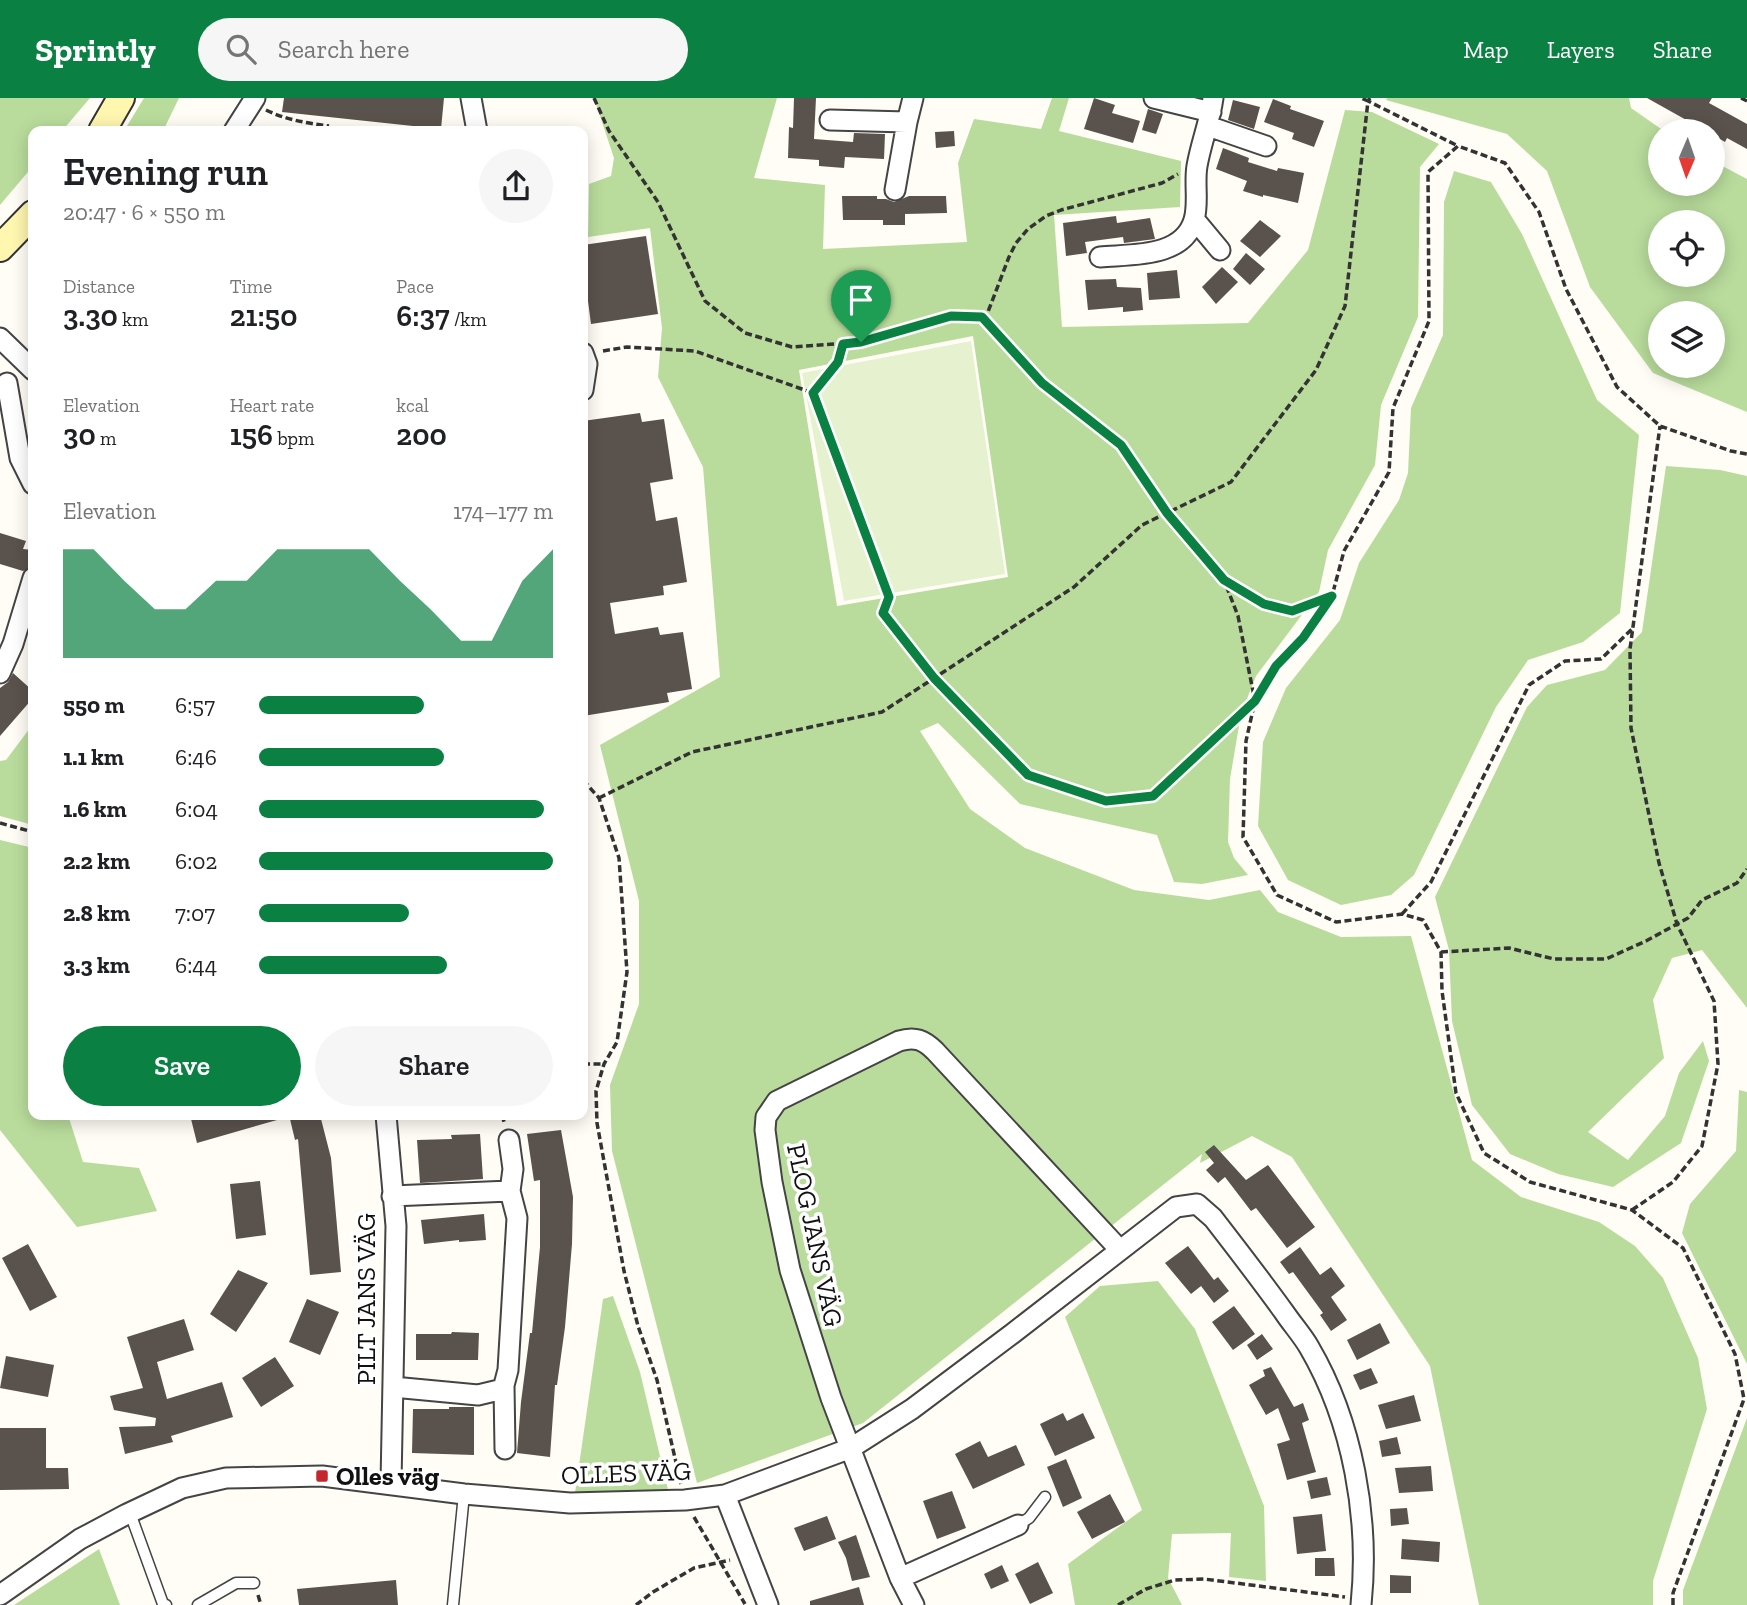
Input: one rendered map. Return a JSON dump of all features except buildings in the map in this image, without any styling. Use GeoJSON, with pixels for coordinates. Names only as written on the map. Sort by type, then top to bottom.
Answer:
{"type":"FeatureCollection","features":[{"type":"Feature","properties":{"kind":"street"},"geometry":{"type":"LineString","coordinates":[[105,126],[121,98]]}},
{"type":"Feature","properties":{"kind":"street"},"geometry":{"type":"LineString","coordinates":[[471,98],[476,126]]}},
{"type":"Feature","properties":{"kind":"street"},"geometry":{"type":"LineString","coordinates":[[895,190],[913,98]]}},
{"type":"Feature","properties":{"kind":"street"},"geometry":{"type":"LineString","coordinates":[[1154,98],[1210,112],[1266,146]]}},
{"type":"Feature","properties":{"kind":"street"},"geometry":{"type":"LineString","coordinates":[[237,126],[254,100]]}},
{"type":"Feature","properties":{"kind":"street"},"geometry":{"type":"LineString","coordinates":[[1100,257],[1166,249],[1179,242],[1195,220],[1196,168],[1210,112]]}},
{"type":"Feature","properties":{"kind":"street"},"geometry":{"type":"LineString","coordinates":[[830,120],[907,122]]}},
{"type":"Feature","properties":{"kind":"street"},"geometry":{"type":"LineString","coordinates":[[0,248],[28,219]]}},
{"type":"Feature","properties":{"kind":"street"},"geometry":{"type":"LineString","coordinates":[[1195,220],[1220,250]]}},
{"type":"Feature","properties":{"kind":"street"},"geometry":{"type":"LineString","coordinates":[[0,338],[27,364],[4,387],[20,458],[28,474]]}},
{"type":"Feature","properties":{"kind":"street"},"geometry":{"type":"LineString","coordinates":[[0,674],[13,644],[28,594]]}},
{"type":"Feature","properties":{"kind":"street","name":"PLOG JANS VÄG"},"geometry":{"type":"LineString","coordinates":[[914,1605],[900,1577],[800,1308],[781,1227],[765,1123],[768,1111],[777,1101],[899,1041],[910,1038],[922,1041],[935,1051],[1120,1250]]}},
{"type":"Feature","properties":{"kind":"street","name":"PILT JANS VÄG"},"geometry":{"type":"LineString","coordinates":[[386,1120],[396,1226],[391,1483]]}},
{"type":"Feature","properties":{"kind":"street"},"geometry":{"type":"LineString","coordinates":[[505,1449],[504,1386],[508,1370],[517,1218],[510,1191],[513,1170],[509,1140]]}},
{"type":"Feature","properties":{"kind":"street"},"geometry":{"type":"LineString","coordinates":[[392,1196],[510,1191]]}},
{"type":"Feature","properties":{"kind":"street","name":"OLLES VÄG"},"geometry":{"type":"LineString","coordinates":[[0,1595],[80,1539],[130,1513],[182,1488],[226,1478],[322,1476],[464,1494],[570,1503],[685,1500],[726,1495],[851,1448],[947,1384],[1176,1207],[1197,1204],[1213,1218],[1236,1247],[1309,1347],[1333,1398],[1352,1458],[1360,1509],[1363,1542],[1361,1602]]}},
{"type":"Feature","properties":{"kind":"street"},"geometry":{"type":"LineString","coordinates":[[393,1387],[478,1395],[503,1390],[504,1386]]}},
{"type":"Feature","properties":{"kind":"street"},"geometry":{"type":"LineString","coordinates":[[726,1495],[768,1605]]}},
{"type":"Feature","properties":{"kind":"street"},"geometry":{"type":"LineString","coordinates":[[900,1577],[1018,1525]]}},
{"type":"Feature","properties":{"kind":"lane"},"geometry":{"type":"LineString","coordinates":[[453,1605],[464,1494]]}},
{"type":"Feature","properties":{"kind":"lane"},"geometry":{"type":"LineString","coordinates":[[1018,1525],[1029,1518],[1045,1497]]}},
{"type":"Feature","properties":{"kind":"lane"},"geometry":{"type":"LineString","coordinates":[[130,1513],[163,1604],[166,1605]]}},
{"type":"Feature","properties":{"kind":"lane"},"geometry":{"type":"LineString","coordinates":[[198,1605],[236,1583],[254,1583]]}},
{"type":"Feature","properties":{"kind":"path"},"geometry":{"type":"LineString","coordinates":[[594,98],[609,131],[658,202],[705,301],[745,332],[792,347],[861,342],[951,316],[986,317],[1016,243],[1028,229],[1046,216],[1061,209],[1162,183],[1190,168],[1196,168]]}},
{"type":"Feature","properties":{"kind":"path"},"geometry":{"type":"LineString","coordinates":[[1361,98],[1369,99],[1458,146],[1505,163],[1539,212],[1566,289],[1617,387],[1660,426],[1747,454]]}},
{"type":"Feature","properties":{"kind":"path"},"geometry":{"type":"LineString","coordinates":[[1741,98],[1747,101]]}},
{"type":"Feature","properties":{"kind":"path"},"geometry":{"type":"LineString","coordinates":[[599,798],[692,752],[882,712],[1074,587],[1142,525],[1231,482],[1316,370],[1345,306],[1369,99]]}},
{"type":"Feature","properties":{"kind":"path"},"geometry":{"type":"LineString","coordinates":[[254,100],[278,116],[329,126]]}},
{"type":"Feature","properties":{"kind":"path"},"geometry":{"type":"LineString","coordinates":[[588,352],[626,347],[695,351],[813,393],[889,597],[883,613],[934,678],[1028,775],[1106,801],[1153,796],[1255,701],[1276,666],[1303,638],[1332,596],[1344,551],[1389,472],[1393,408],[1429,321],[1428,172],[1458,146]]}},
{"type":"Feature","properties":{"kind":"path"},"geometry":{"type":"LineString","coordinates":[[982,317],[1042,383],[1121,445],[1167,513],[1224,580],[1238,615],[1255,701],[1246,740],[1243,837],[1278,895],[1336,922],[1402,914],[1423,920],[1441,951],[1442,991],[1456,1093],[1483,1153],[1530,1182],[1632,1210],[1683,1248],[1735,1354],[1744,1399],[1673,1593],[1673,1605]]}},
{"type":"Feature","properties":{"kind":"path"},"geometry":{"type":"LineString","coordinates":[[813,393],[838,362],[843,344]]}},
{"type":"Feature","properties":{"kind":"path"},"geometry":{"type":"LineString","coordinates":[[1632,1210],[1672,1182],[1702,1146],[1718,1064],[1714,1001],[1677,924],[1659,863],[1631,728],[1630,649],[1660,426]]}},
{"type":"Feature","properties":{"kind":"path"},"geometry":{"type":"LineString","coordinates":[[1224,580],[1264,604],[1292,611],[1332,596]]}},
{"type":"Feature","properties":{"kind":"path"},"geometry":{"type":"LineString","coordinates":[[1402,914],[1431,883],[1529,685],[1564,661],[1601,659],[1633,628]]}},
{"type":"Feature","properties":{"kind":"path"},"geometry":{"type":"LineString","coordinates":[[588,786],[599,798],[619,858],[627,972],[617,1042],[604,1064],[596,1091],[597,1123],[624,1271],[638,1326],[657,1380],[685,1500],[746,1605]]}},
{"type":"Feature","properties":{"kind":"path"},"geometry":{"type":"LineString","coordinates":[[0,823],[28,831]]}},
{"type":"Feature","properties":{"kind":"path"},"geometry":{"type":"LineString","coordinates":[[1441,951],[1508,948],[1554,959],[1606,958],[1646,941],[1688,918],[1702,900],[1737,883],[1747,869]]}},
{"type":"Feature","properties":{"kind":"path"},"geometry":{"type":"LineString","coordinates":[[588,1065],[604,1064]]}},
{"type":"Feature","properties":{"kind":"path"},"geometry":{"type":"LineString","coordinates":[[636,1605],[694,1568],[749,1554]]}},
{"type":"Feature","properties":{"kind":"path"},"geometry":{"type":"LineString","coordinates":[[1118,1605],[1146,1588],[1175,1580],[1204,1579],[1361,1602]]}},
{"type":"Feature","properties":{"kind":"green space"},"geometry":{"type":"Polygon","coordinates":[[[0,98],[90,98],[66,126],[28,126],[28,172],[0,205],[0,98]]]}},
{"type":"Feature","properties":{"kind":"green space"},"geometry":{"type":"Polygon","coordinates":[[[144,98],[179,98],[165,126],[127,126],[144,98]]]}},
{"type":"Feature","properties":{"kind":"green space"},"geometry":{"type":"Polygon","coordinates":[[[594,98],[777,98],[754,178],[825,185],[823,249],[967,242],[958,163],[974,119],[1041,129],[1052,98],[1069,98],[1059,131],[1181,161],[1180,207],[1054,215],[1062,327],[1248,323],[1308,250],[1345,110],[1372,112],[1439,144],[1420,167],[1418,317],[1381,405],[1375,465],[1328,550],[1319,592],[1256,676],[1241,714],[1230,779],[1228,842],[1234,858],[1248,875],[1202,884],[1174,882],[1157,835],[1020,804],[938,723],[920,731],[970,809],[1025,848],[1134,890],[1209,900],[1260,890],[1278,912],[1341,937],[1411,936],[1472,1160],[1521,1197],[1599,1222],[1635,1246],[1663,1278],[1698,1358],[1707,1409],[1653,1581],[1653,1605],[1479,1605],[1430,1366],[1292,1157],[1252,1136],[1200,1163],[1202,1154],[863,1423],[697,1483],[612,1151],[610,1085],[639,1004],[639,901],[600,745],[720,677],[703,467],[658,377],[662,328],[650,228],[588,237],[589,184],[611,176],[614,158],[594,98]],[[973,336],[799,370],[837,606],[1008,577],[973,336]]]}},
{"type":"Feature","properties":{"kind":"green space"},"geometry":{"type":"Polygon","coordinates":[[[1629,98],[1631,108],[1648,120],[1648,196],[1726,196],[1726,168],[1747,179],[1747,412],[1665,378],[1725,378],[1725,301],[1648,301],[1648,366],[1590,287],[1547,171],[1507,134],[1386,100],[1629,98]]]}},
{"type":"Feature","properties":{"kind":"green space"},"geometry":{"type":"Polygon","coordinates":[[[1454,171],[1491,182],[1522,234],[1597,400],[1639,435],[1620,613],[1583,642],[1528,660],[1496,707],[1414,875],[1391,895],[1341,905],[1288,880],[1258,826],[1263,742],[1286,688],[1340,620],[1359,563],[1399,500],[1408,473],[1411,408],[1443,335],[1444,202],[1454,171]]]}},
{"type":"Feature","properties":{"kind":"green space"},"geometry":{"type":"Polygon","coordinates":[[[971,341],[1005,574],[844,601],[802,373],[971,341]]]}},
{"type":"Feature","properties":{"kind":"green space"},"geometry":{"type":"Polygon","coordinates":[[[1666,466],[1720,470],[1747,476],[1747,1008],[1702,950],[1672,958],[1653,1000],[1664,1058],[1588,1132],[1628,1160],[1665,1116],[1679,1073],[1703,1041],[1709,1061],[1681,1143],[1613,1187],[1558,1174],[1510,1154],[1472,1105],[1452,1021],[1449,950],[1435,897],[1527,707],[1547,685],[1605,670],[1642,632],[1666,466]]]}},
{"type":"Feature","properties":{"kind":"green space"},"geometry":{"type":"Polygon","coordinates":[[[28,731],[28,824],[0,816],[0,761],[6,760],[28,731]]]}},
{"type":"Feature","properties":{"kind":"green space"},"geometry":{"type":"Polygon","coordinates":[[[0,840],[28,847],[28,1120],[70,1120],[83,1162],[139,1168],[157,1211],[77,1227],[0,1130],[0,840]]]}},
{"type":"Feature","properties":{"kind":"green space"},"geometry":{"type":"Polygon","coordinates":[[[1739,1090],[1747,1092],[1747,1364],[1682,1233],[1690,1204],[1736,1151],[1739,1090]]]}},
{"type":"Feature","properties":{"kind":"green space"},"geometry":{"type":"Polygon","coordinates":[[[1158,1281],[1195,1329],[1264,1506],[1266,1581],[1229,1577],[1231,1533],[1172,1534],[1168,1578],[1182,1605],[1075,1605],[1068,1564],[1142,1510],[1065,1317],[1100,1286],[1158,1281]]]}},
{"type":"Feature","properties":{"kind":"green space"},"geometry":{"type":"Polygon","coordinates":[[[613,1296],[640,1372],[668,1490],[575,1493],[603,1299],[613,1296]]]}},
{"type":"Feature","properties":{"kind":"green space"},"geometry":{"type":"Polygon","coordinates":[[[1747,1418],[1747,1605],[1683,1605],[1683,1590],[1747,1418]]]}},
{"type":"Feature","properties":{"kind":"green space"},"geometry":{"type":"Polygon","coordinates":[[[99,1549],[120,1605],[14,1605],[99,1549]]]}},
{"type":"Feature","properties":{"kind":"place","name":"Olles väg"},"geometry":{"type":"Point","coordinates":[322,1476]}},
{"type":"Feature","properties":{"kind":"route"},"geometry":{"type":"LineString","coordinates":[[951,316],[982,317],[1042,383],[1121,445],[1167,513],[1224,580],[1264,604],[1292,611],[1332,596],[1303,638],[1276,666],[1255,701],[1153,796],[1106,801],[1028,775],[934,678],[883,613],[889,597],[813,393],[838,362],[843,344],[861,342],[951,316]]}}]}
